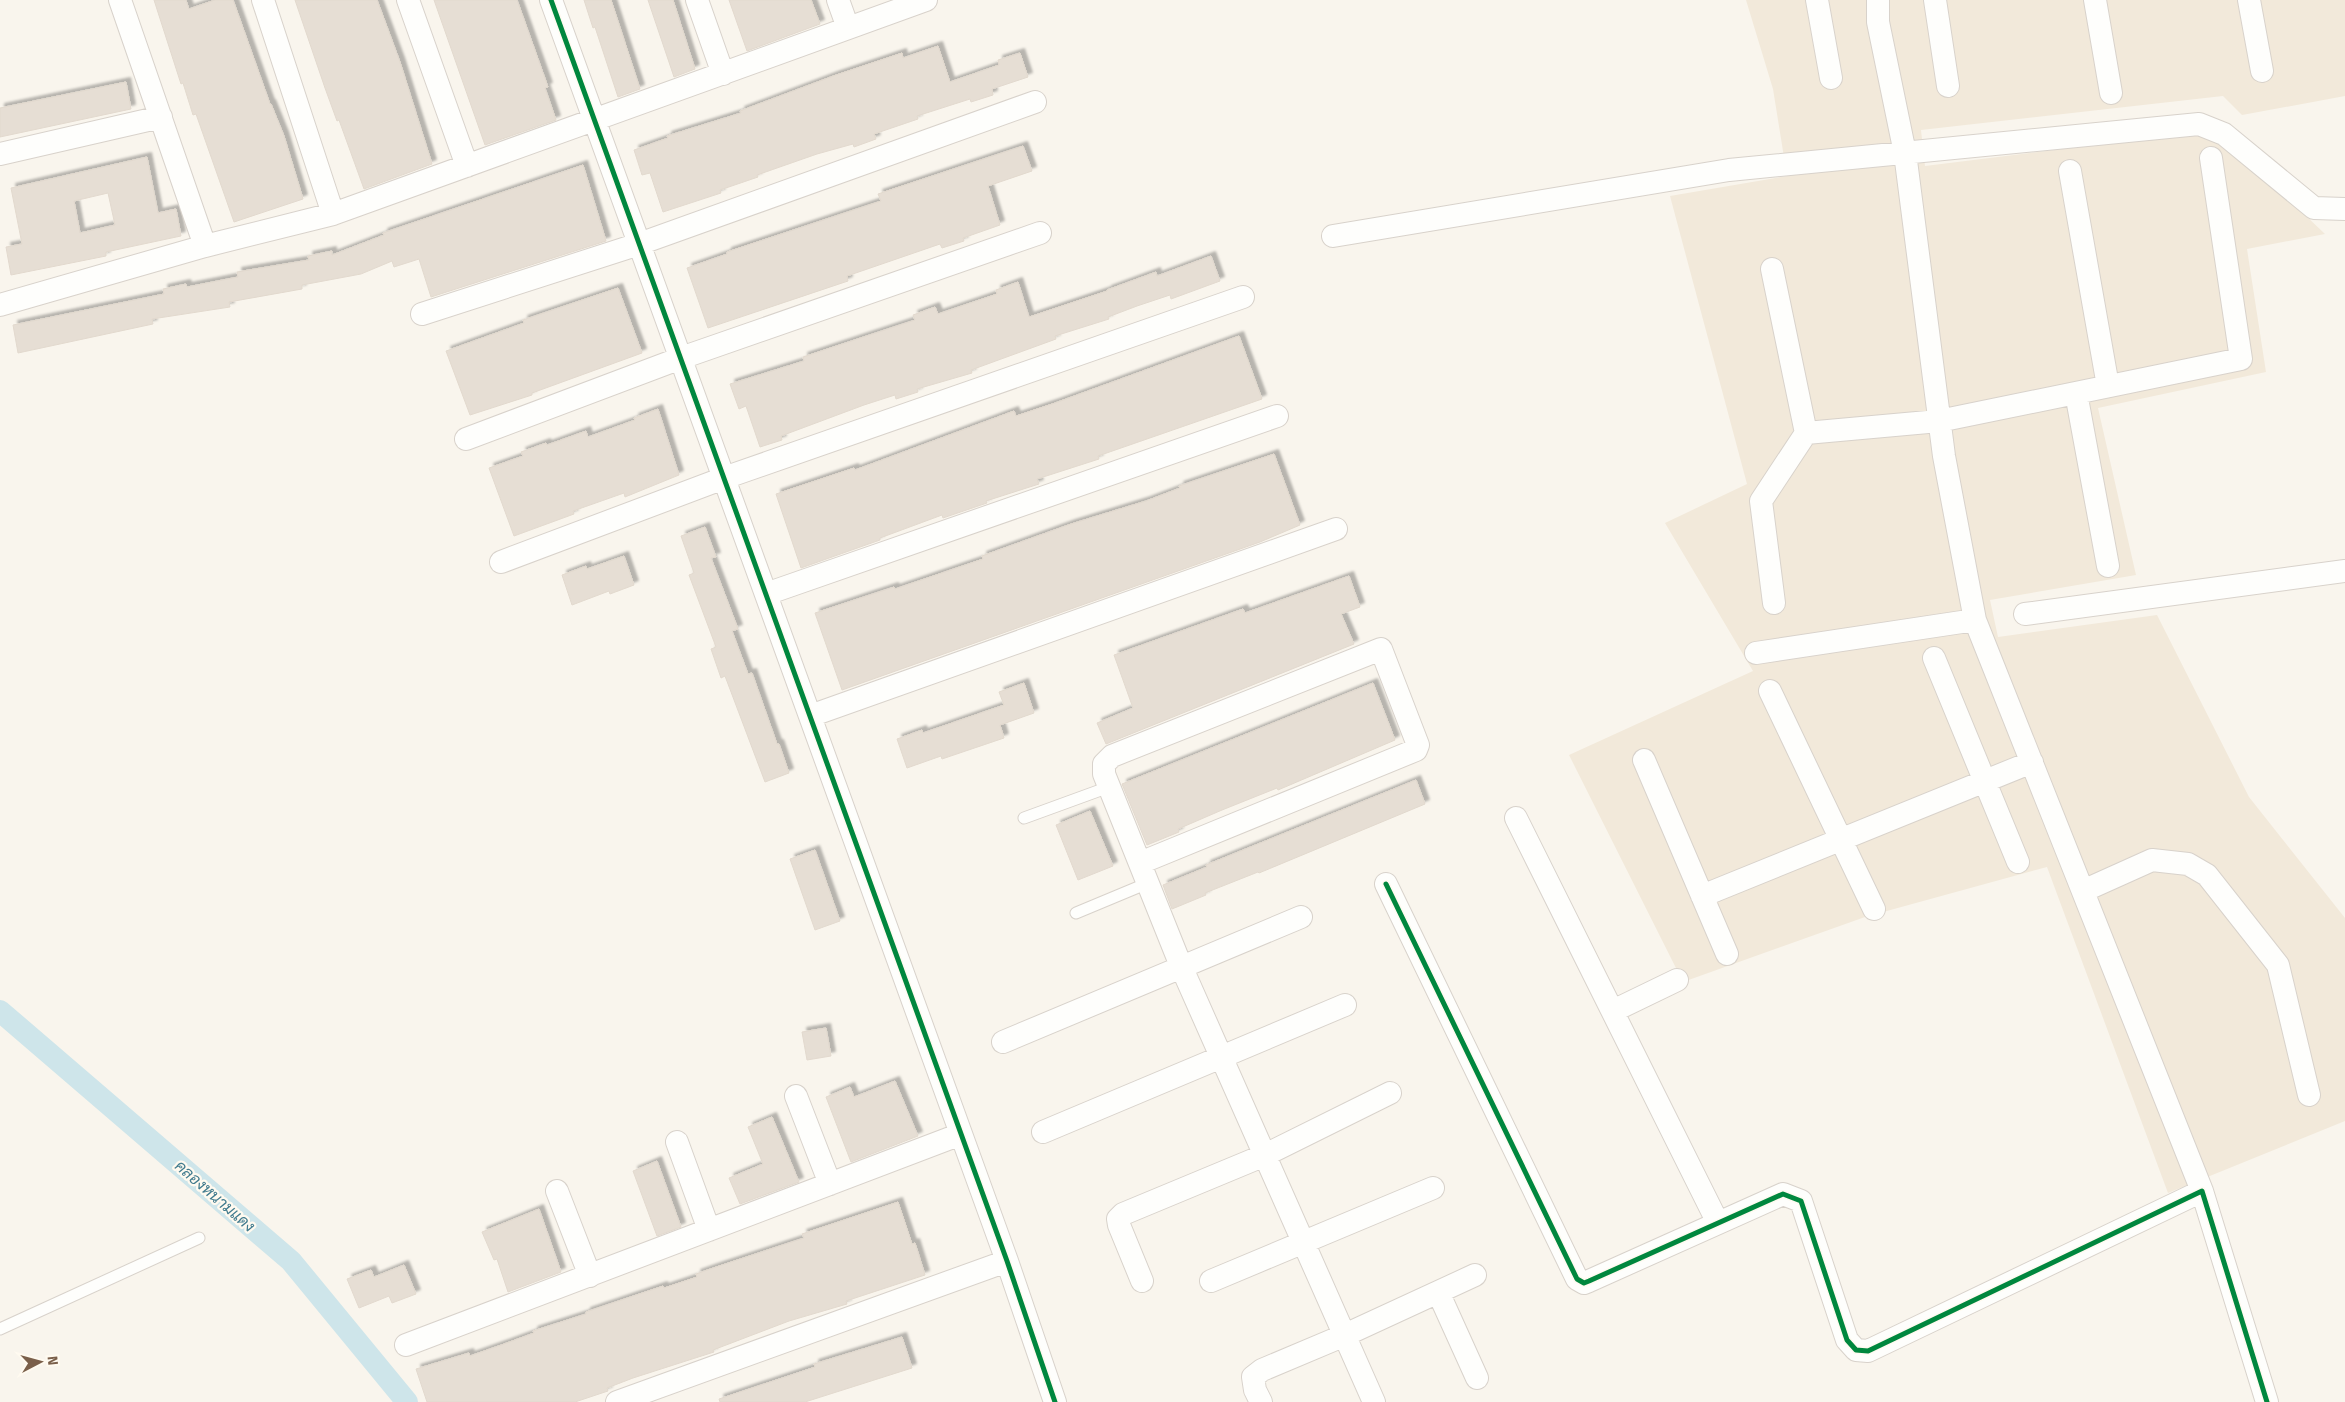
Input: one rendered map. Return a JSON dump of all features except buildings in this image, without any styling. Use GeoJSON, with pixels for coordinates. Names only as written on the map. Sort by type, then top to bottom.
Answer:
{"type":"FeatureCollection","features":[{"type":"Feature","properties":{"kind":"street"},"geometry":{"type":"LineString","coordinates":[[120,0],[205,246]]}},
{"type":"Feature","properties":{"kind":"street"},"geometry":{"type":"LineString","coordinates":[[263,0],[333,214]]}},
{"type":"Feature","properties":{"kind":"street"},"geometry":{"type":"LineString","coordinates":[[408,0],[467,166]]}},
{"type":"Feature","properties":{"kind":"street"},"geometry":{"type":"LineString","coordinates":[[551,0],[1007,1261],[1054,1402]]}},
{"type":"Feature","properties":{"kind":"street"},"geometry":{"type":"LineString","coordinates":[[697,0],[723,74]]}},
{"type":"Feature","properties":{"kind":"street"},"geometry":{"type":"LineString","coordinates":[[838,0],[848,28]]}},
{"type":"Feature","properties":{"kind":"street"},"geometry":{"type":"LineString","coordinates":[[0,304],[205,246],[333,214],[926,0]]}},
{"type":"Feature","properties":{"kind":"street"},"geometry":{"type":"LineString","coordinates":[[1817,0],[1831,78]]}},
{"type":"Feature","properties":{"kind":"street"},"geometry":{"type":"LineString","coordinates":[[1878,0],[1878,22],[1904,153],[1944,456],[1975,620],[2202,1191],[2267,1402]]}},
{"type":"Feature","properties":{"kind":"street"},"geometry":{"type":"LineString","coordinates":[[1935,0],[1948,86]]}},
{"type":"Feature","properties":{"kind":"street"},"geometry":{"type":"LineString","coordinates":[[2094,0],[2111,93]]}},
{"type":"Feature","properties":{"kind":"street"},"geometry":{"type":"LineString","coordinates":[[2249,0],[2262,71]]}},
{"type":"Feature","properties":{"kind":"street"},"geometry":{"type":"LineString","coordinates":[[422,314],[639,244],[1035,102]]}},
{"type":"Feature","properties":{"kind":"street"},"geometry":{"type":"LineString","coordinates":[[0,154],[161,117]]}},
{"type":"Feature","properties":{"kind":"street"},"geometry":{"type":"LineString","coordinates":[[1333,236],[1729,170],[2199,124],[2224,134],[2314,208],[2345,209]]}},
{"type":"Feature","properties":{"kind":"street"},"geometry":{"type":"LineString","coordinates":[[1806,433],[1939,421],[2241,359],[2211,158]]}},
{"type":"Feature","properties":{"kind":"street"},"geometry":{"type":"LineString","coordinates":[[2070,171],[2108,386]]}},
{"type":"Feature","properties":{"kind":"street"},"geometry":{"type":"LineString","coordinates":[[466,439],[680,358],[1040,233]]}},
{"type":"Feature","properties":{"kind":"street"},"geometry":{"type":"LineString","coordinates":[[1772,269],[1806,433],[1761,501],[1774,602]]}},
{"type":"Feature","properties":{"kind":"street"},"geometry":{"type":"LineString","coordinates":[[501,562],[724,478],[1243,297]]}},
{"type":"Feature","properties":{"kind":"street"},"geometry":{"type":"LineString","coordinates":[[2076,393],[2108,566]]}},
{"type":"Feature","properties":{"kind":"street"},"geometry":{"type":"LineString","coordinates":[[766,594],[1277,416]]}},
{"type":"Feature","properties":{"kind":"street"},"geometry":{"type":"LineString","coordinates":[[810,716],[1336,530]]}},
{"type":"Feature","properties":{"kind":"street"},"geometry":{"type":"LineString","coordinates":[[2025,614],[2345,571]]}},
{"type":"Feature","properties":{"kind":"street"},"geometry":{"type":"LineString","coordinates":[[1756,653],[1975,620]]}},
{"type":"Feature","properties":{"kind":"street"},"geometry":{"type":"LineString","coordinates":[[1144,873],[1416,750],[1418,745],[1383,652],[1378,649],[1112,756],[1104,764],[1104,774],[1181,966],[1374,1402]]}},
{"type":"Feature","properties":{"kind":"street"},"geometry":{"type":"LineString","coordinates":[[1934,658],[2018,862]]}},
{"type":"Feature","properties":{"kind":"street"},"geometry":{"type":"LineString","coordinates":[[1770,691],[1874,909]]}},
{"type":"Feature","properties":{"kind":"street"},"geometry":{"type":"LineString","coordinates":[[1644,760],[1726,954]]}},
{"type":"Feature","properties":{"kind":"street"},"geometry":{"type":"LineString","coordinates":[[1702,896],[1840,838],[2032,762]]}},
{"type":"Feature","properties":{"kind":"street"},"geometry":{"type":"LineString","coordinates":[[1516,818],[1718,1223]]}},
{"type":"Feature","properties":{"kind":"street"},"geometry":{"type":"LineString","coordinates":[[2083,891],[2152,860],[2188,864],[2206,875],[2278,965],[2309,1095]]}},
{"type":"Feature","properties":{"kind":"street"},"geometry":{"type":"LineString","coordinates":[[1386,884],[1577,1279],[1584,1282],[1783,1194],[1801,1201],[1847,1340],[1856,1350],[1868,1352],[2202,1191]]}},
{"type":"Feature","properties":{"kind":"street"},"geometry":{"type":"LineString","coordinates":[[1003,1042],[1301,917]]}},
{"type":"Feature","properties":{"kind":"street"},"geometry":{"type":"LineString","coordinates":[[1613,1011],[1677,980]]}},
{"type":"Feature","properties":{"kind":"street"},"geometry":{"type":"LineString","coordinates":[[1042,1132],[1345,1005]]}},
{"type":"Feature","properties":{"kind":"street"},"geometry":{"type":"LineString","coordinates":[[1142,1281],[1118,1225],[1118,1218],[1122,1214],[1265,1155],[1390,1093]]}},
{"type":"Feature","properties":{"kind":"street"},"geometry":{"type":"LineString","coordinates":[[796,1096],[830,1184]]}},
{"type":"Feature","properties":{"kind":"street"},"geometry":{"type":"LineString","coordinates":[[406,1345],[961,1134]]}},
{"type":"Feature","properties":{"kind":"street"},"geometry":{"type":"LineString","coordinates":[[677,1142],[709,1230]]}},
{"type":"Feature","properties":{"kind":"street"},"geometry":{"type":"LineString","coordinates":[[1211,1281],[1433,1188]]}},
{"type":"Feature","properties":{"kind":"street"},"geometry":{"type":"LineString","coordinates":[[557,1191],[590,1276]]}},
{"type":"Feature","properties":{"kind":"street"},"geometry":{"type":"LineString","coordinates":[[617,1402],[1007,1261]]}},
{"type":"Feature","properties":{"kind":"street"},"geometry":{"type":"LineString","coordinates":[[1261,1402],[1255,1390],[1253,1377],[1262,1370],[1439,1294],[1475,1275]]}},
{"type":"Feature","properties":{"kind":"street"},"geometry":{"type":"LineString","coordinates":[[1439,1294],[1478,1378]]}},
{"type":"Feature","properties":{"kind":"lane"},"geometry":{"type":"LineString","coordinates":[[1024,818],[1109,787]]}},
{"type":"Feature","properties":{"kind":"lane"},"geometry":{"type":"LineString","coordinates":[[1076,913],[1144,873]]}},
{"type":"Feature","properties":{"kind":"lane"},"geometry":{"type":"LineString","coordinates":[[0,1329],[199,1238]]}},
{"type":"Feature","properties":{"kind":"shaded area"},"geometry":{"type":"Polygon","coordinates":[[[1746,0],[2345,0],[2345,96],[2242,115],[2223,96],[1921,130],[1925,166],[2216,130],[2325,234],[2247,249],[2266,372],[2098,408],[2136,575],[1990,600],[1998,637],[2157,615],[2249,797],[2345,918],[2345,1121],[2168,1193],[2047,867],[1865,917],[1683,982],[1569,755],[1753,671],[1665,523],[1747,484],[1670,196],[1787,176],[1773,89],[1746,0]]]}},
{"type":"Feature","properties":{"kind":"waterway","name":"คลองหนามแดง"},"geometry":{"type":"LineString","coordinates":[[0,1011],[291,1261],[407,1402]]}},
{"type":"Feature","properties":{"kind":"cycle path"},"geometry":{"type":"LineString","coordinates":[[551,0],[1007,1261],[1055,1402]]}},
{"type":"Feature","properties":{"kind":"cycle path"},"geometry":{"type":"LineString","coordinates":[[1386,884],[1577,1279],[1584,1283],[1589,1281],[1783,1194],[1801,1201],[1847,1340],[1856,1350],[1868,1351],[2202,1191],[2267,1402]]}}]}
